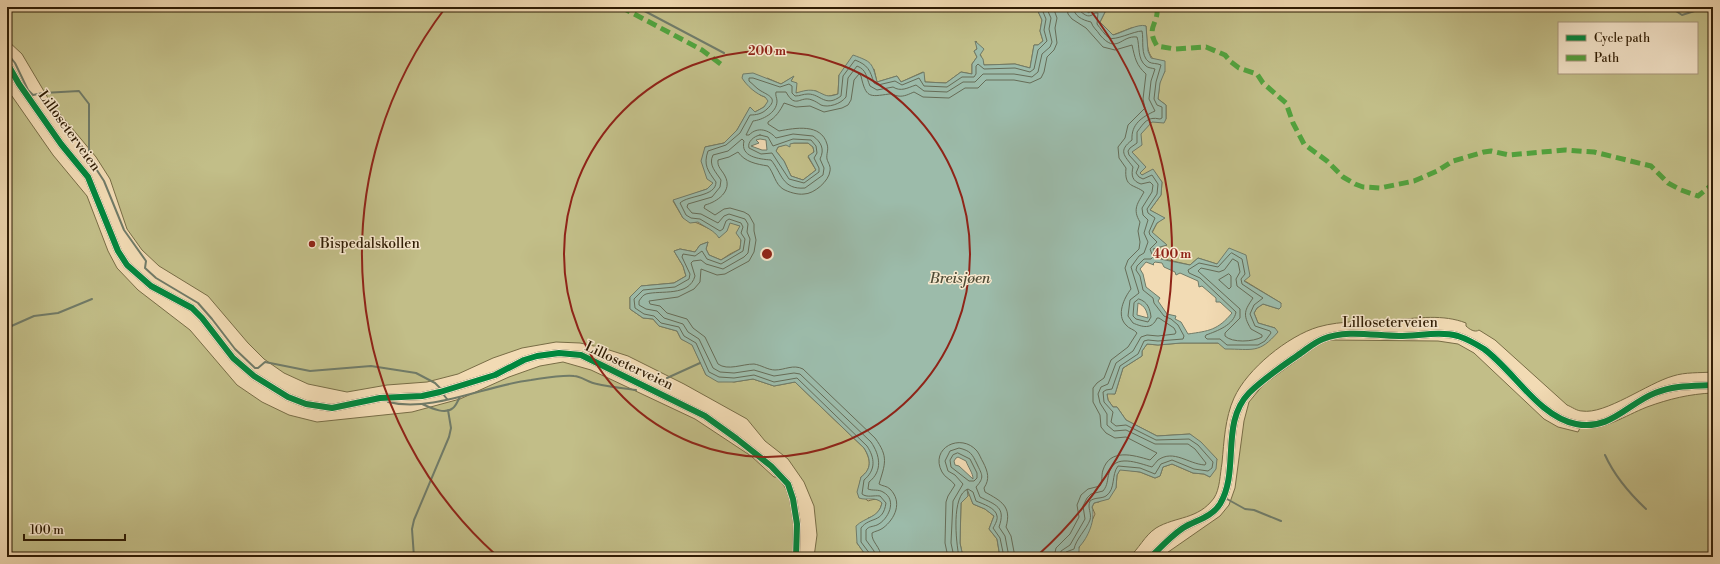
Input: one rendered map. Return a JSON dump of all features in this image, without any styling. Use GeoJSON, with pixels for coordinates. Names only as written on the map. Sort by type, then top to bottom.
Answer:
{"type":"FeatureCollection","features":[{"type":"Feature","properties":{"kind":"street","name":"Lilloseterveien"},"geometry":{"type":"LineString","coordinates":[[7,63],[19,84],[57,139],[91,182],[112,237],[127,265],[151,286],[192,308],[205,321],[233,358],[254,376],[280,393],[306,404],[338,408],[380,398],[422,396],[440,392],[495,375],[524,360],[544,354],[571,353],[581,355],[706,416],[771,466],[788,484],[793,500],[797,524],[796,557]]}},
{"type":"Feature","properties":{"kind":"street","name":"Lilloseterveien"},"geometry":{"type":"LineString","coordinates":[[1151,557],[1183,528],[1210,514],[1219,504],[1225,491],[1228,478],[1232,433],[1236,415],[1248,395],[1287,363],[1322,339],[1328,337],[1349,334],[1398,336],[1446,334],[1457,336],[1474,343],[1490,354],[1550,412],[1568,422],[1587,426],[1606,422],[1651,395],[1664,390],[1680,386],[1713,385]]}},
{"type":"Feature","properties":{"kind":"shaded area"},"geometry":{"type":"Polygon","coordinates":[[[7,7],[1036,7],[1042,20],[1040,31],[1043,41],[1038,45],[1034,45],[1030,68],[1015,64],[984,65],[976,41],[977,49],[974,51],[977,57],[972,64],[972,74],[961,72],[946,83],[925,82],[923,72],[901,82],[897,76],[877,82],[874,69],[839,75],[838,94],[825,97],[816,91],[796,93],[791,81],[793,77],[781,84],[767,78],[760,95],[769,101],[764,107],[755,112],[750,108],[737,130],[724,143],[705,147],[713,183],[707,189],[673,201],[683,218],[714,231],[730,222],[740,226],[740,249],[721,260],[709,255],[706,249],[708,242],[700,245],[695,252],[680,249],[674,251],[683,266],[686,276],[674,283],[641,286],[630,297],[630,309],[643,318],[653,319],[659,326],[677,331],[681,339],[692,344],[706,375],[734,382],[753,379],[774,386],[795,382],[864,448],[868,456],[869,467],[865,474],[861,477],[858,492],[868,501],[876,499],[882,503],[877,513],[868,518],[857,543],[867,557],[814,557],[817,535],[814,506],[804,482],[788,459],[765,441],[747,419],[684,384],[628,356],[580,343],[556,342],[522,348],[493,358],[458,374],[427,382],[387,385],[347,392],[308,384],[284,373],[264,359],[248,343],[208,296],[159,266],[142,250],[127,229],[110,179],[96,157],[51,103],[22,54],[7,40],[7,7]]]}},
{"type":"Feature","properties":{"kind":"shaded area"},"geometry":{"type":"Polygon","coordinates":[[[1080,7],[1713,7],[1713,372],[1688,373],[1673,376],[1614,404],[1591,411],[1580,411],[1567,405],[1495,340],[1479,330],[1474,331],[1470,329],[1466,326],[1466,323],[1457,320],[1448,318],[1421,318],[1346,322],[1318,327],[1306,331],[1294,338],[1270,355],[1258,365],[1240,387],[1231,406],[1227,422],[1218,490],[1208,505],[1194,514],[1156,528],[1129,557],[1066,557],[1076,554],[1095,514],[1092,507],[1094,503],[1099,502],[1116,488],[1117,475],[1120,469],[1140,472],[1155,478],[1160,476],[1163,467],[1172,464],[1193,473],[1204,474],[1210,477],[1217,459],[1190,434],[1157,436],[1126,420],[1117,407],[1113,407],[1108,400],[1107,393],[1115,394],[1123,368],[1142,356],[1142,351],[1147,344],[1219,343],[1275,328],[1258,323],[1254,313],[1257,308],[1263,304],[1279,309],[1281,303],[1217,264],[1198,258],[1190,265],[1160,258],[1153,249],[1167,245],[1152,233],[1157,223],[1164,218],[1150,210],[1161,195],[1162,182],[1155,173],[1142,175],[1140,173],[1145,167],[1132,152],[1140,134],[1152,121],[1166,119],[1166,105],[1158,99],[1160,80],[1165,71],[1154,60],[1149,52],[1146,26],[1131,28],[1113,35],[1100,22],[1106,10],[1089,13],[1080,7]]]}},
{"type":"Feature","properties":{"kind":"shaded area"},"geometry":{"type":"Polygon","coordinates":[[[7,89],[53,155],[87,196],[108,251],[117,268],[138,290],[190,330],[237,385],[262,402],[289,415],[317,422],[412,412],[460,399],[509,377],[540,366],[563,362],[591,370],[695,419],[751,456],[774,477],[777,477],[784,485],[792,504],[794,525],[793,557],[7,557],[7,89]]]}},
{"type":"Feature","properties":{"kind":"shaded area"},"geometry":{"type":"Polygon","coordinates":[[[790,143],[808,143],[813,147],[814,152],[808,157],[816,170],[803,180],[791,176],[784,161],[776,151],[778,147],[790,143]]]}},
{"type":"Feature","properties":{"kind":"shaded area"},"geometry":{"type":"Polygon","coordinates":[[[1329,340],[1438,341],[1458,344],[1474,353],[1544,419],[1558,427],[1578,432],[1580,428],[1607,425],[1647,407],[1679,397],[1713,393],[1713,557],[1161,557],[1220,516],[1229,505],[1235,488],[1244,421],[1249,402],[1263,385],[1319,344],[1329,340]]]}},
{"type":"Feature","properties":{"kind":"shaded area"},"geometry":{"type":"Polygon","coordinates":[[[967,488],[973,504],[985,509],[994,516],[989,529],[997,539],[1000,557],[963,557],[960,543],[961,503],[968,496],[967,488]]]}},
{"type":"Feature","properties":{"kind":"water","name":"Breisjøen"},"geometry":{"type":"Polygon","coordinates":[[[1036,7],[1080,7],[1089,13],[1092,8],[1106,10],[1100,22],[1113,35],[1134,27],[1143,25],[1146,26],[1148,51],[1151,58],[1165,61],[1165,71],[1160,83],[1158,99],[1166,105],[1166,119],[1164,123],[1152,122],[1141,134],[1142,145],[1132,152],[1146,167],[1140,173],[1142,175],[1153,169],[1162,182],[1161,195],[1150,210],[1165,218],[1157,223],[1152,232],[1167,245],[1153,249],[1160,259],[1190,265],[1198,258],[1217,264],[1229,248],[1246,255],[1250,276],[1244,281],[1281,303],[1281,307],[1279,309],[1263,304],[1257,308],[1254,313],[1258,323],[1275,328],[1278,332],[1266,344],[1255,349],[1225,349],[1218,343],[1147,344],[1142,351],[1142,356],[1123,368],[1115,394],[1107,394],[1108,400],[1113,407],[1117,407],[1126,420],[1157,436],[1190,434],[1201,442],[1217,459],[1216,469],[1210,477],[1204,474],[1193,473],[1172,464],[1163,467],[1160,476],[1155,478],[1140,472],[1120,470],[1117,475],[1116,488],[1109,499],[1094,503],[1092,507],[1092,523],[1088,534],[1079,547],[1079,552],[1074,555],[1057,558],[1033,557],[1028,555],[1027,557],[1000,557],[997,539],[989,529],[994,516],[985,509],[973,504],[967,489],[968,496],[961,503],[960,543],[963,557],[867,557],[857,543],[856,526],[878,512],[882,503],[874,499],[859,498],[857,492],[861,477],[865,474],[869,467],[868,456],[864,448],[795,382],[774,386],[753,379],[734,382],[718,382],[706,375],[692,345],[681,339],[677,331],[659,326],[653,319],[643,318],[630,309],[630,297],[641,286],[674,283],[686,276],[683,266],[674,251],[680,249],[695,252],[700,245],[708,242],[706,249],[709,255],[721,260],[740,249],[741,240],[736,233],[740,226],[730,223],[727,231],[719,238],[712,231],[698,222],[690,223],[683,218],[673,200],[707,189],[713,183],[707,179],[701,161],[705,147],[724,143],[737,130],[750,107],[755,112],[764,107],[768,101],[765,97],[755,92],[746,84],[742,78],[743,74],[753,73],[781,84],[794,76],[791,81],[797,83],[796,93],[811,90],[826,96],[831,96],[838,94],[839,75],[853,55],[868,61],[874,70],[877,82],[897,76],[901,82],[924,72],[925,82],[946,83],[961,72],[972,74],[972,64],[977,57],[974,51],[977,49],[975,41],[984,49],[980,55],[983,59],[984,65],[1015,64],[1030,68],[1034,45],[1038,45],[1043,41],[1040,31],[1042,20],[1036,7]],[[756,140],[759,143],[751,146],[762,150],[767,150],[766,140],[756,140]],[[808,143],[790,144],[790,147],[786,145],[778,147],[776,151],[784,161],[791,176],[803,180],[816,170],[808,156],[814,152],[813,147],[808,143]],[[1146,262],[1140,269],[1143,274],[1146,287],[1160,298],[1158,301],[1167,314],[1176,316],[1175,319],[1181,322],[1188,334],[1213,329],[1227,319],[1232,313],[1220,302],[1216,302],[1216,298],[1202,286],[1199,287],[1198,281],[1180,273],[1176,275],[1175,272],[1164,267],[1162,263],[1155,262],[1153,264],[1154,265],[1146,262]],[[1138,303],[1137,315],[1148,318],[1145,309],[1138,303]],[[958,457],[954,461],[955,465],[959,466],[973,479],[966,461],[958,457]]]}},
{"type":"Feature","properties":{"kind":"waterway"},"geometry":{"type":"LineString","coordinates":[[637,7],[724,53]]}},
{"type":"Feature","properties":{"kind":"waterway"},"geometry":{"type":"LineString","coordinates":[[1670,7],[1682,15],[1707,7],[1713,8]]}},
{"type":"Feature","properties":{"kind":"waterway"},"geometry":{"type":"LineString","coordinates":[[7,53],[15,63],[28,90],[33,95],[79,91],[89,104],[89,158],[104,181],[124,230],[146,261],[145,268],[156,278],[198,303],[235,349],[255,368],[258,368],[265,362],[310,371],[371,366],[416,373],[435,383],[441,389]]}},
{"type":"Feature","properties":{"kind":"waterway"},"geometry":{"type":"LineString","coordinates":[[7,328],[34,316],[58,313],[92,299]]}},
{"type":"Feature","properties":{"kind":"waterway"},"geometry":{"type":"LineString","coordinates":[[667,378],[700,363]]}},
{"type":"Feature","properties":{"kind":"waterway"},"geometry":{"type":"LineString","coordinates":[[388,402],[423,404],[460,397],[514,383],[563,376],[577,376],[594,383],[636,390]]}},
{"type":"Feature","properties":{"kind":"waterway"},"geometry":{"type":"LineString","coordinates":[[443,394],[447,399]]}},
{"type":"Feature","properties":{"kind":"waterway"},"geometry":{"type":"LineString","coordinates":[[422,404],[438,410],[446,411],[454,407],[460,397]]}},
{"type":"Feature","properties":{"kind":"waterway"},"geometry":{"type":"LineString","coordinates":[[414,557],[412,529],[414,520],[449,437],[451,428],[448,410]]}},
{"type":"Feature","properties":{"kind":"waterway"},"geometry":{"type":"LineString","coordinates":[[1605,455],[1623,484],[1646,509]]}},
{"type":"Feature","properties":{"kind":"waterway"},"geometry":{"type":"LineString","coordinates":[[1227,499],[1245,509],[1254,510],[1281,521]]}},
{"type":"Feature","properties":{"kind":"marked path"},"geometry":{"type":"LineString","coordinates":[[621,7],[702,50],[722,65]]}},
{"type":"Feature","properties":{"kind":"marked path"},"geometry":{"type":"LineString","coordinates":[[1157,7],[1156,18],[1152,30],[1157,46],[1175,49],[1206,47],[1225,55],[1239,68],[1257,74],[1263,83],[1286,103],[1293,123],[1304,144],[1327,161],[1343,177],[1363,187],[1380,188],[1414,181],[1437,171],[1453,161],[1484,152],[1491,151],[1509,155],[1565,150],[1594,152],[1651,166],[1668,183],[1681,190],[1698,196],[1713,184]]}},
{"type":"Feature","properties":{"kind":"cycle path"},"geometry":{"type":"LineString","coordinates":[[7,63],[19,84],[61,144],[88,177],[118,251],[127,265],[151,286],[192,308],[202,318],[233,358],[254,376],[288,397],[306,404],[332,408],[380,398],[422,396],[440,392],[495,375],[524,360],[537,356],[559,353],[581,355],[705,416],[771,466],[788,484],[793,499],[797,524],[796,557]]}},
{"type":"Feature","properties":{"kind":"cycle path"},"geometry":{"type":"LineString","coordinates":[[1151,557],[1179,531],[1208,516],[1220,504],[1226,491],[1229,477],[1232,433],[1235,418],[1240,405],[1249,393],[1268,377],[1312,345],[1320,340],[1332,336],[1342,334],[1399,336],[1436,334],[1461,337],[1484,349],[1495,358],[1527,392],[1550,412],[1563,420],[1576,424],[1599,424],[1609,420],[1645,398],[1662,390],[1684,386],[1713,385]]}},
{"type":"Feature","properties":{"kind":"place","name":"Bispedalskollen"},"geometry":{"type":"Point","coordinates":[312,244]}}]}
